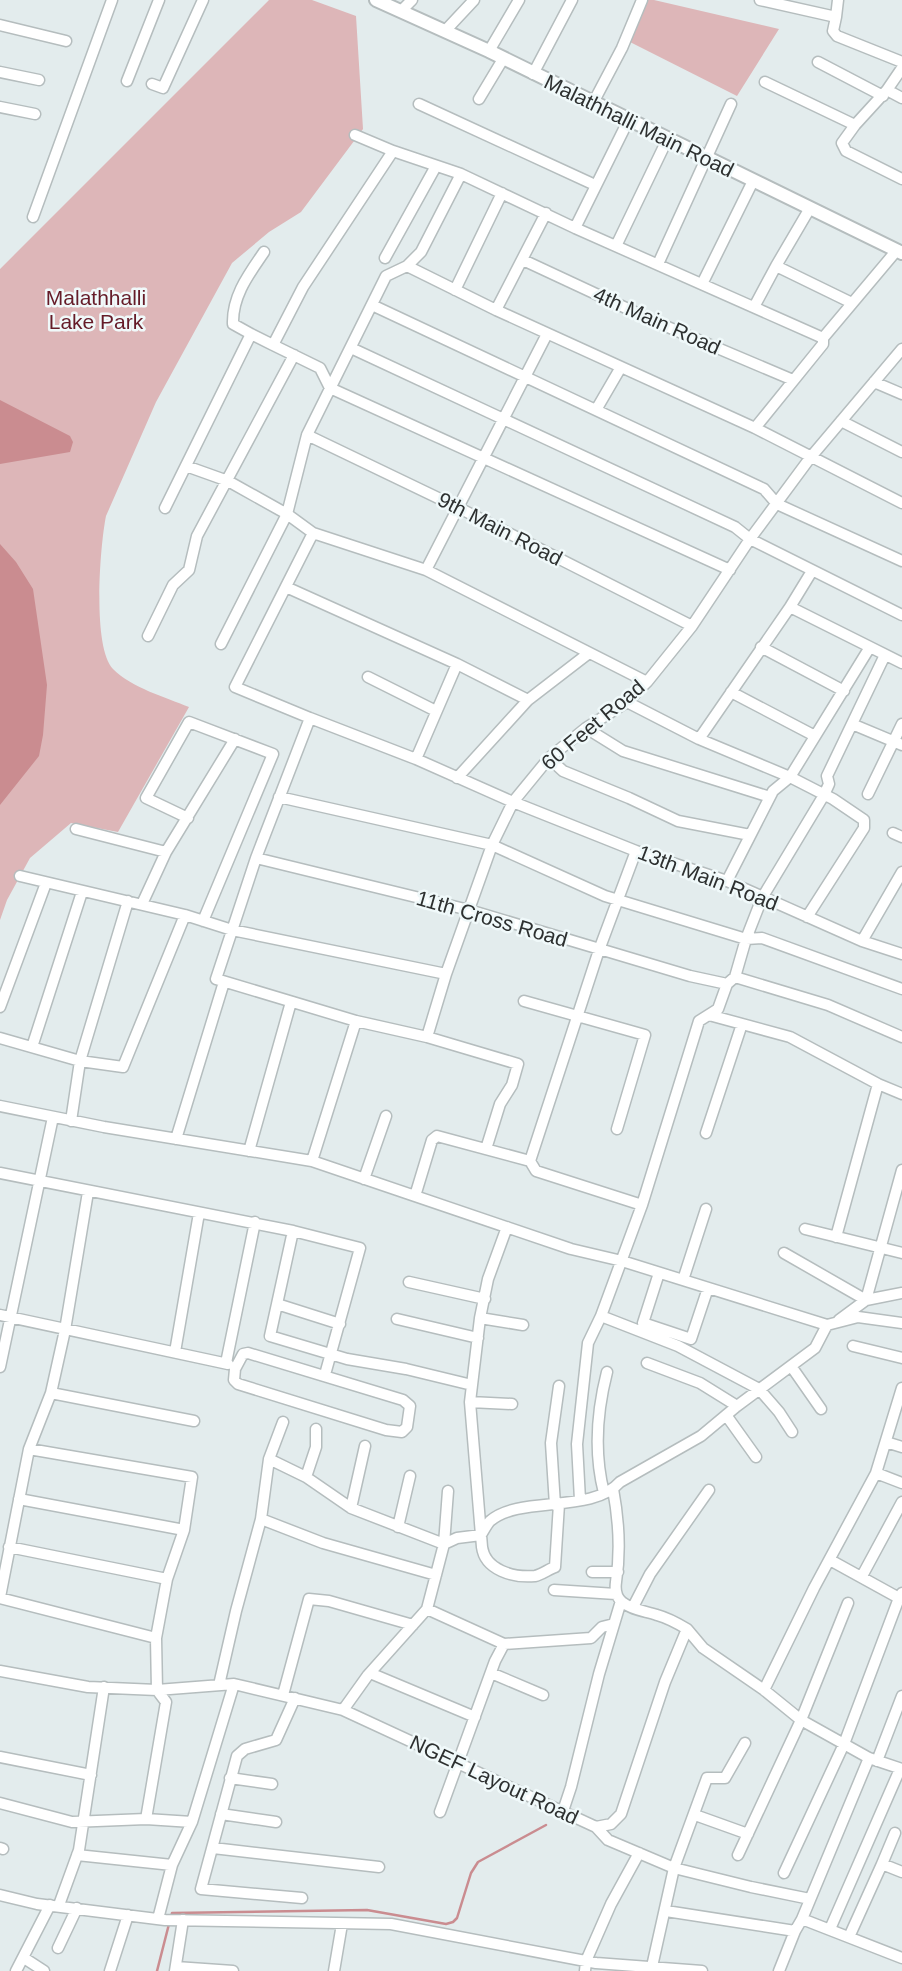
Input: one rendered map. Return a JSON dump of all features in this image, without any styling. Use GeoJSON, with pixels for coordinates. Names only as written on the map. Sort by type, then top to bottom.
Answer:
{"type":"FeatureCollection","features":[{"type":"Feature","properties":{"kind":"main road","name":"Malathhalli Main Road"},"geometry":{"type":"LineString","coordinates":[[376,0],[489,51],[899,251]]}},
{"type":"Feature","properties":{"kind":"street"},"geometry":{"type":"LineString","coordinates":[[33,217],[112,0]]}},
{"type":"Feature","properties":{"kind":"street"},"geometry":{"type":"LineString","coordinates":[[127,81],[159,0]]}},
{"type":"Feature","properties":{"kind":"street"},"geometry":{"type":"LineString","coordinates":[[152,84],[163,88],[203,0]]}},
{"type":"Feature","properties":{"kind":"street"},"geometry":{"type":"LineString","coordinates":[[401,11],[412,0]]}},
{"type":"Feature","properties":{"kind":"street"},"geometry":{"type":"LineString","coordinates":[[445,31],[474,0]]}},
{"type":"Feature","properties":{"kind":"street"},"geometry":{"type":"LineString","coordinates":[[489,51],[519,0]]}},
{"type":"Feature","properties":{"kind":"street"},"geometry":{"type":"LineString","coordinates":[[533,74],[572,0]]}},
{"type":"Feature","properties":{"kind":"street"},"geometry":{"type":"LineString","coordinates":[[593,103],[622,48],[642,0]]}},
{"type":"Feature","properties":{"kind":"street"},"geometry":{"type":"LineString","coordinates":[[760,0],[835,17]]}},
{"type":"Feature","properties":{"kind":"street"},"geometry":{"type":"LineString","coordinates":[[838,0],[833,31],[837,36],[902,65],[885,93],[842,143],[846,151],[902,179]]}},
{"type":"Feature","properties":{"kind":"street"},"geometry":{"type":"LineString","coordinates":[[0,26],[66,41]]}},
{"type":"Feature","properties":{"kind":"street"},"geometry":{"type":"LineString","coordinates":[[478,99],[503,59]]}},
{"type":"Feature","properties":{"kind":"street"},"geometry":{"type":"LineString","coordinates":[[818,62],[885,93],[902,98]]}},
{"type":"Feature","properties":{"kind":"street"},"geometry":{"type":"LineString","coordinates":[[0,72],[39,80]]}},
{"type":"Feature","properties":{"kind":"street"},"geometry":{"type":"LineString","coordinates":[[765,82],[855,125]]}},
{"type":"Feature","properties":{"kind":"street"},"geometry":{"type":"LineString","coordinates":[[419,104],[595,185]]}},
{"type":"Feature","properties":{"kind":"street"},"geometry":{"type":"LineString","coordinates":[[658,264],[731,104]]}},
{"type":"Feature","properties":{"kind":"street"},"geometry":{"type":"LineString","coordinates":[[0,107],[35,114]]}},
{"type":"Feature","properties":{"kind":"street"},"geometry":{"type":"LineString","coordinates":[[575,228],[628,121]]}},
{"type":"Feature","properties":{"kind":"street"},"geometry":{"type":"LineString","coordinates":[[355,135],[393,152],[461,174],[575,228],[823,338]]}},
{"type":"Feature","properties":{"kind":"street"},"geometry":{"type":"LineString","coordinates":[[616,246],[667,140]]}},
{"type":"Feature","properties":{"kind":"street"},"geometry":{"type":"LineString","coordinates":[[273,345],[303,286],[393,152]]}},
{"type":"Feature","properties":{"kind":"street"},"geometry":{"type":"LineString","coordinates":[[385,258],[436,166]]}},
{"type":"Feature","properties":{"kind":"street"},"geometry":{"type":"LineString","coordinates":[[221,645],[288,514],[307,435],[386,276],[407,266],[421,252],[461,174]]}},
{"type":"Feature","properties":{"kind":"street"},"geometry":{"type":"LineString","coordinates":[[702,284],[753,181]]}},
{"type":"Feature","properties":{"kind":"street"},"geometry":{"type":"LineString","coordinates":[[455,290],[502,193]]}},
{"type":"Feature","properties":{"kind":"street"},"geometry":{"type":"LineString","coordinates":[[754,307],[810,208]]}},
{"type":"Feature","properties":{"kind":"street"},"geometry":{"type":"LineString","coordinates":[[496,310],[546,213]]}},
{"type":"Feature","properties":{"kind":"street"},"geometry":{"type":"LineString","coordinates":[[755,428],[823,344],[823,338],[899,251]]}},
{"type":"Feature","properties":{"kind":"street"},"geometry":{"type":"LineString","coordinates":[[264,252],[244,281],[233,310],[233,324],[320,368],[330,388],[730,570]]}},
{"type":"Feature","properties":{"kind":"street","name":"4th Main Road"},"geometry":{"type":"LineString","coordinates":[[523,260],[656,322],[793,380]]}},
{"type":"Feature","properties":{"kind":"street"},"geometry":{"type":"LineString","coordinates":[[407,266],[547,334],[755,428],[902,503]]}},
{"type":"Feature","properties":{"kind":"street"},"geometry":{"type":"LineString","coordinates":[[776,266],[852,303]]}},
{"type":"Feature","properties":{"kind":"street"},"geometry":{"type":"LineString","coordinates":[[372,305],[764,489],[777,504],[902,561]]}},
{"type":"Feature","properties":{"kind":"street"},"geometry":{"type":"LineString","coordinates":[[165,508],[251,334]]}},
{"type":"Feature","properties":{"kind":"street"},"geometry":{"type":"LineString","coordinates":[[426,570],[547,334]]}},
{"type":"Feature","properties":{"kind":"street"},"geometry":{"type":"LineString","coordinates":[[351,348],[735,527],[750,539],[902,615]]}},
{"type":"Feature","properties":{"kind":"street","name":"60 Feet Road"},"geometry":{"type":"LineString","coordinates":[[427,1037],[446,974],[492,845],[513,802],[549,758],[586,728],[627,702],[647,682],[692,626],[750,539],[810,458],[902,349]]}},
{"type":"Feature","properties":{"kind":"street"},"geometry":{"type":"LineString","coordinates":[[148,636],[173,585],[189,570],[197,536],[294,355]]}},
{"type":"Feature","properties":{"kind":"street"},"geometry":{"type":"LineString","coordinates":[[596,410],[621,367]]}},
{"type":"Feature","properties":{"kind":"street"},"geometry":{"type":"LineString","coordinates":[[874,382],[902,394]]}},
{"type":"Feature","properties":{"kind":"street"},"geometry":{"type":"LineString","coordinates":[[841,421],[902,452]]}},
{"type":"Feature","properties":{"kind":"street","name":"9th Main Road"},"geometry":{"type":"LineString","coordinates":[[307,435],[459,508],[692,626]]}},
{"type":"Feature","properties":{"kind":"street"},"geometry":{"type":"LineString","coordinates":[[186,466],[228,481],[288,514],[313,533],[426,570],[647,682]]}},
{"type":"Feature","properties":{"kind":"street"},"geometry":{"type":"LineString","coordinates":[[313,533],[286,587],[457,664],[527,699]]}},
{"type":"Feature","properties":{"kind":"street"},"geometry":{"type":"LineString","coordinates":[[699,739],[812,571]]}},
{"type":"Feature","properties":{"kind":"street","name":"13th Main Road"},"geometry":{"type":"LineString","coordinates":[[286,587],[235,687],[416,758],[513,802],[636,851],[727,881],[862,940],[902,954]]}},
{"type":"Feature","properties":{"kind":"street"},"geometry":{"type":"LineString","coordinates":[[790,607],[902,663]]}},
{"type":"Feature","properties":{"kind":"street"},"geometry":{"type":"LineString","coordinates":[[727,881],[773,791],[790,777],[870,647]]}},
{"type":"Feature","properties":{"kind":"street"},"geometry":{"type":"LineString","coordinates":[[761,648],[844,691]]}},
{"type":"Feature","properties":{"kind":"street"},"geometry":{"type":"LineString","coordinates":[[457,778],[527,699],[589,653]]}},
{"type":"Feature","properties":{"kind":"street"},"geometry":{"type":"LineString","coordinates":[[580,1500],[577,1444],[588,1343],[642,1205],[699,1021],[718,1009],[762,898],[824,795],[829,784],[827,776],[885,655]]}},
{"type":"Feature","properties":{"kind":"street"},"geometry":{"type":"LineString","coordinates":[[416,758],[457,664]]}},
{"type":"Feature","properties":{"kind":"street"},"geometry":{"type":"LineString","coordinates":[[368,677],[436,710]]}},
{"type":"Feature","properties":{"kind":"street"},"geometry":{"type":"LineString","coordinates":[[731,692],[816,736]]}},
{"type":"Feature","properties":{"kind":"street"},"geometry":{"type":"LineString","coordinates":[[627,702],[699,739],[790,777],[860,816],[865,824],[807,917]]}},
{"type":"Feature","properties":{"kind":"street"},"geometry":{"type":"LineString","coordinates":[[310,718],[256,858],[216,979],[356,1021],[427,1037],[518,1064],[512,1086],[500,1104],[486,1149]]}},
{"type":"Feature","properties":{"kind":"street"},"geometry":{"type":"LineString","coordinates":[[188,818],[146,798],[189,722],[273,754],[203,921]]}},
{"type":"Feature","properties":{"kind":"street"},"geometry":{"type":"LineString","coordinates":[[852,724],[897,743]]}},
{"type":"Feature","properties":{"kind":"street"},"geometry":{"type":"LineString","coordinates":[[868,794],[897,743],[902,724]]}},
{"type":"Feature","properties":{"kind":"street"},"geometry":{"type":"LineString","coordinates":[[586,728],[623,751],[770,797]]}},
{"type":"Feature","properties":{"kind":"street"},"geometry":{"type":"LineString","coordinates":[[142,904],[166,852],[235,739]]}},
{"type":"Feature","properties":{"kind":"street"},"geometry":{"type":"LineString","coordinates":[[549,758],[563,771],[629,797],[678,821],[750,835]]}},
{"type":"Feature","properties":{"kind":"street"},"geometry":{"type":"LineString","coordinates":[[279,797],[492,845],[619,901],[746,939],[762,938],[902,989]]}},
{"type":"Feature","properties":{"kind":"street"},"geometry":{"type":"LineString","coordinates":[[76,829],[166,852]]}},
{"type":"Feature","properties":{"kind":"street"},"geometry":{"type":"LineString","coordinates":[[530,1161],[636,851]]}},
{"type":"Feature","properties":{"kind":"street","name":"11th Cross Road"},"geometry":{"type":"LineString","coordinates":[[256,858],[469,910],[690,976],[731,981],[828,1005],[902,1037]]}},
{"type":"Feature","properties":{"kind":"street"},"geometry":{"type":"LineString","coordinates":[[862,940],[902,872]]}},
{"type":"Feature","properties":{"kind":"street"},"geometry":{"type":"LineString","coordinates":[[20,876],[142,904],[232,929],[446,974]]}},
{"type":"Feature","properties":{"kind":"street"},"geometry":{"type":"LineString","coordinates":[[0,1007],[46,883]]}},
{"type":"Feature","properties":{"kind":"street"},"geometry":{"type":"LineString","coordinates":[[32,1047],[82,892]]}},
{"type":"Feature","properties":{"kind":"street"},"geometry":{"type":"LineString","coordinates":[[71,1121],[80,1061],[128,901]]}},
{"type":"Feature","properties":{"kind":"street"},"geometry":{"type":"LineString","coordinates":[[0,1038],[80,1061],[123,1067],[185,915]]}},
{"type":"Feature","properties":{"kind":"street"},"geometry":{"type":"LineString","coordinates":[[176,1139],[224,982]]}},
{"type":"Feature","properties":{"kind":"street"},"geometry":{"type":"LineString","coordinates":[[524,1001],[645,1035],[617,1129]]}},
{"type":"Feature","properties":{"kind":"street"},"geometry":{"type":"LineString","coordinates":[[249,1151],[291,1002]]}},
{"type":"Feature","properties":{"kind":"street"},"geometry":{"type":"LineString","coordinates":[[709,1015],[790,1037],[902,1094]]}},
{"type":"Feature","properties":{"kind":"street"},"geometry":{"type":"LineString","coordinates":[[312,1161],[356,1021]]}},
{"type":"Feature","properties":{"kind":"street"},"geometry":{"type":"LineString","coordinates":[[706,1133],[742,1024]]}},
{"type":"Feature","properties":{"kind":"street"},"geometry":{"type":"LineString","coordinates":[[836,1237],[878,1084]]}},
{"type":"Feature","properties":{"kind":"street"},"geometry":{"type":"LineString","coordinates":[[0,1106],[71,1121],[312,1161],[571,1249],[622,1261],[831,1324],[858,1317],[902,1323]]}},
{"type":"Feature","properties":{"kind":"street"},"geometry":{"type":"LineString","coordinates":[[364,1179],[386,1116]]}},
{"type":"Feature","properties":{"kind":"street"},"geometry":{"type":"LineString","coordinates":[[0,1367],[5,1316],[52,1117]]}},
{"type":"Feature","properties":{"kind":"street"},"geometry":{"type":"LineString","coordinates":[[415,1196],[434,1137],[437,1136],[530,1161],[536,1171],[642,1205]]}},
{"type":"Feature","properties":{"kind":"street"},"geometry":{"type":"LineString","coordinates":[[866,1300],[902,1170]]}},
{"type":"Feature","properties":{"kind":"street"},"geometry":{"type":"LineString","coordinates":[[0,1174],[255,1222],[360,1248],[326,1371]]}},
{"type":"Feature","properties":{"kind":"street"},"geometry":{"type":"LineString","coordinates":[[88,1192],[65,1330],[51,1393],[29,1449],[0,1598],[156,1638]]}},
{"type":"Feature","properties":{"kind":"street"},"geometry":{"type":"LineString","coordinates":[[682,1280],[706,1209]]}},
{"type":"Feature","properties":{"kind":"street"},"geometry":{"type":"LineString","coordinates":[[175,1352],[199,1213]]}},
{"type":"Feature","properties":{"kind":"street"},"geometry":{"type":"LineString","coordinates":[[230,1365],[248,1353],[403,1400],[410,1406],[407,1427],[402,1432],[386,1430],[238,1384],[234,1380],[230,1365],[255,1222]]}},
{"type":"Feature","properties":{"kind":"street"},"geometry":{"type":"LineString","coordinates":[[507,1227],[488,1279],[480,1318],[470,1402],[483,1556],[488,1564],[511,1574],[536,1576],[555,1567],[557,1504],[551,1443],[559,1386]]}},
{"type":"Feature","properties":{"kind":"street"},"geometry":{"type":"LineString","coordinates":[[805,1229],[902,1253]]}},
{"type":"Feature","properties":{"kind":"street"},"geometry":{"type":"LineString","coordinates":[[293,1231],[270,1336],[330,1354],[472,1385]]}},
{"type":"Feature","properties":{"kind":"street"},"geometry":{"type":"LineString","coordinates":[[784,1253],[866,1300]]}},
{"type":"Feature","properties":{"kind":"street"},"geometry":{"type":"LineString","coordinates":[[659,1273],[643,1323],[691,1339],[708,1288]]}},
{"type":"Feature","properties":{"kind":"street"},"geometry":{"type":"LineString","coordinates":[[409,1282],[485,1299]]}},
{"type":"Feature","properties":{"kind":"street"},"geometry":{"type":"LineString","coordinates":[[481,1535],[490,1521],[504,1513],[580,1500],[609,1491],[701,1436],[815,1348],[831,1324],[866,1300],[902,1293]]}},
{"type":"Feature","properties":{"kind":"street"},"geometry":{"type":"LineString","coordinates":[[277,1304],[340,1324]]}},
{"type":"Feature","properties":{"kind":"street"},"geometry":{"type":"LineString","coordinates":[[601,1315],[678,1346],[759,1389],[792,1432]]}},
{"type":"Feature","properties":{"kind":"street"},"geometry":{"type":"LineString","coordinates":[[5,1316],[230,1365]]}},
{"type":"Feature","properties":{"kind":"street"},"geometry":{"type":"LineString","coordinates":[[480,1318],[523,1325]]}},
{"type":"Feature","properties":{"kind":"street"},"geometry":{"type":"LineString","coordinates":[[397,1319],[478,1338]]}},
{"type":"Feature","properties":{"kind":"street"},"geometry":{"type":"LineString","coordinates":[[853,1346],[902,1358]]}},
{"type":"Feature","properties":{"kind":"street"},"geometry":{"type":"LineString","coordinates":[[647,1363],[700,1383],[737,1406]]}},
{"type":"Feature","properties":{"kind":"street"},"geometry":{"type":"LineString","coordinates":[[791,1366],[821,1409]]}},
{"type":"Feature","properties":{"kind":"street"},"geometry":{"type":"LineString","coordinates":[[563,1811],[614,1624],[618,1598],[618,1518],[609,1491],[599,1473],[596,1447],[607,1372]]}},
{"type":"Feature","properties":{"kind":"street"},"geometry":{"type":"LineString","coordinates":[[764,1690],[814,1588],[876,1473],[899,1411],[902,1388]]}},
{"type":"Feature","properties":{"kind":"street"},"geometry":{"type":"LineString","coordinates":[[51,1393],[194,1422]]}},
{"type":"Feature","properties":{"kind":"street"},"geometry":{"type":"LineString","coordinates":[[470,1402],[512,1404]]}},
{"type":"Feature","properties":{"kind":"street"},"geometry":{"type":"LineString","coordinates":[[726,1415],[755,1457]]}},
{"type":"Feature","properties":{"kind":"street"},"geometry":{"type":"LineString","coordinates":[[219,1685],[261,1519],[269,1459],[283,1422]]}},
{"type":"Feature","properties":{"kind":"street"},"geometry":{"type":"LineString","coordinates":[[306,1477],[316,1447],[317,1429]]}},
{"type":"Feature","properties":{"kind":"street"},"geometry":{"type":"LineString","coordinates":[[886,1442],[902,1447]]}},
{"type":"Feature","properties":{"kind":"street"},"geometry":{"type":"LineString","coordinates":[[351,1508],[365,1446]]}},
{"type":"Feature","properties":{"kind":"street"},"geometry":{"type":"LineString","coordinates":[[29,1449],[192,1477],[184,1530],[167,1579],[156,1638],[157,1690],[166,1702],[146,1819]]}},
{"type":"Feature","properties":{"kind":"street"},"geometry":{"type":"LineString","coordinates":[[269,1459],[306,1477],[351,1508],[444,1544],[457,1538],[481,1535]]}},
{"type":"Feature","properties":{"kind":"street"},"geometry":{"type":"LineString","coordinates":[[876,1473],[902,1483]]}},
{"type":"Feature","properties":{"kind":"street"},"geometry":{"type":"LineString","coordinates":[[398,1527],[410,1476]]}},
{"type":"Feature","properties":{"kind":"street"},"geometry":{"type":"LineString","coordinates":[[633,1607],[650,1574],[709,1490]]}},
{"type":"Feature","properties":{"kind":"street"},"geometry":{"type":"LineString","coordinates":[[343,1710],[370,1673],[427,1609],[444,1544],[448,1491]]}},
{"type":"Feature","properties":{"kind":"street"},"geometry":{"type":"LineString","coordinates":[[19,1499],[184,1530]]}},
{"type":"Feature","properties":{"kind":"street"},"geometry":{"type":"LineString","coordinates":[[862,1576],[902,1502]]}},
{"type":"Feature","properties":{"kind":"street"},"geometry":{"type":"LineString","coordinates":[[261,1519],[323,1543],[436,1576]]}},
{"type":"Feature","properties":{"kind":"street"},"geometry":{"type":"LineString","coordinates":[[9,1548],[167,1579]]}},
{"type":"Feature","properties":{"kind":"street"},"geometry":{"type":"LineString","coordinates":[[785,1873],[844,1744],[901,1595],[831,1560]]}},
{"type":"Feature","properties":{"kind":"street"},"geometry":{"type":"LineString","coordinates":[[592,1572],[618,1572]]}},
{"type":"Feature","properties":{"kind":"street"},"geometry":{"type":"LineString","coordinates":[[554,1590],[618,1598],[633,1607],[673,1621],[687,1629],[702,1648],[764,1690],[801,1720],[873,1760],[901,1769],[830,1929]]}},
{"type":"Feature","properties":{"kind":"street"},"geometry":{"type":"LineString","coordinates":[[283,1695],[309,1599],[329,1601],[413,1625]]}},
{"type":"Feature","properties":{"kind":"street"},"geometry":{"type":"LineString","coordinates":[[737,1855],[801,1720],[848,1603]]}},
{"type":"Feature","properties":{"kind":"street"},"geometry":{"type":"LineString","coordinates":[[427,1609],[504,1644],[591,1639],[602,1627],[614,1624]]}},
{"type":"Feature","properties":{"kind":"street","name":"NGEF Layout Road"},"geometry":{"type":"LineString","coordinates":[[0,1671],[31,1678],[104,1687],[157,1690],[234,1684],[343,1710],[596,1827],[611,1824],[621,1814],[665,1682],[687,1629]]}},
{"type":"Feature","properties":{"kind":"street"},"geometry":{"type":"LineString","coordinates":[[440,1812],[504,1644]]}},
{"type":"Feature","properties":{"kind":"street"},"geometry":{"type":"LineString","coordinates":[[370,1673],[475,1717]]}},
{"type":"Feature","properties":{"kind":"street"},"geometry":{"type":"LineString","coordinates":[[491,1673],[543,1695]]}},
{"type":"Feature","properties":{"kind":"street"},"geometry":{"type":"LineString","coordinates":[[233,1971],[175,1969],[170,1920],[172,1866],[192,1822],[234,1684]]}},
{"type":"Feature","properties":{"kind":"street"},"geometry":{"type":"LineString","coordinates":[[16,1971],[55,1905],[77,1855],[104,1687]]}},
{"type":"Feature","properties":{"kind":"street"},"geometry":{"type":"LineString","coordinates":[[779,1971],[902,1696]]}},
{"type":"Feature","properties":{"kind":"street"},"geometry":{"type":"LineString","coordinates":[[295,1698],[276,1740],[245,1749],[237,1756],[201,1889],[302,1898]]}},
{"type":"Feature","properties":{"kind":"street"},"geometry":{"type":"LineString","coordinates":[[652,1969],[674,1868],[707,1778],[724,1778],[746,1743]]}},
{"type":"Feature","properties":{"kind":"street"},"geometry":{"type":"LineString","coordinates":[[0,1757],[91,1775]]}},
{"type":"Feature","properties":{"kind":"street"},"geometry":{"type":"LineString","coordinates":[[230,1778],[272,1784]]}},
{"type":"Feature","properties":{"kind":"street"},"geometry":{"type":"LineString","coordinates":[[0,1804],[72,1822],[146,1819],[192,1822]]}},
{"type":"Feature","properties":{"kind":"street"},"geometry":{"type":"LineString","coordinates":[[221,1814],[276,1822]]}},
{"type":"Feature","properties":{"kind":"street"},"geometry":{"type":"LineString","coordinates":[[695,1815],[748,1834]]}},
{"type":"Feature","properties":{"kind":"street"},"geometry":{"type":"LineString","coordinates":[[596,1827],[608,1840],[674,1868],[810,1899]]}},
{"type":"Feature","properties":{"kind":"street"},"geometry":{"type":"LineString","coordinates":[[849,1937],[895,1833]]}},
{"type":"Feature","properties":{"kind":"street"},"geometry":{"type":"LineString","coordinates":[[213,1848],[379,1867]]}},
{"type":"Feature","properties":{"kind":"street"},"geometry":{"type":"LineString","coordinates":[[586,1966],[611,1904],[639,1853]]}},
{"type":"Feature","properties":{"kind":"street"},"geometry":{"type":"LineString","coordinates":[[77,1855],[172,1866]]}},
{"type":"Feature","properties":{"kind":"street"},"geometry":{"type":"LineString","coordinates":[[882,1864],[902,1872]]}},
{"type":"Feature","properties":{"kind":"street"},"geometry":{"type":"LineString","coordinates":[[1,1898],[170,1920],[391,1924],[586,1966],[702,1971]]}},
{"type":"Feature","properties":{"kind":"street"},"geometry":{"type":"LineString","coordinates":[[58,1948],[77,1908]]}},
{"type":"Feature","properties":{"kind":"street"},"geometry":{"type":"LineString","coordinates":[[666,1911],[795,1931]]}},
{"type":"Feature","properties":{"kind":"street"},"geometry":{"type":"LineString","coordinates":[[110,1971],[128,1915]]}},
{"type":"Feature","properties":{"kind":"street"},"geometry":{"type":"LineString","coordinates":[[802,1919],[902,1958]]}},
{"type":"Feature","properties":{"kind":"street"},"geometry":{"type":"LineString","coordinates":[[334,1971],[342,1924]]}},
{"type":"Feature","properties":{"kind":"street"},"geometry":{"type":"LineString","coordinates":[[24,1958],[44,1971]]}},
{"type":"Feature","properties":{"kind":"green space","name":"Malathhalli Lake Park"},"geometry":{"type":"Polygon","coordinates":[[[269,0],[312,0],[356,16],[363,129],[301,212],[269,232],[232,263],[156,402],[106,516],[99,596],[106,657],[113,669],[130,682],[189,707],[118,832],[71,823],[30,858],[7,900],[0,920],[0,269],[269,0]]]}},
{"type":"Feature","properties":{"kind":"green space"},"geometry":{"type":"Polygon","coordinates":[[[647,0],[779,29],[737,96],[628,41],[647,0]]]}},
{"type":"Feature","properties":{"kind":"shaded area"},"geometry":{"type":"Polygon","coordinates":[[[0,400],[70,436],[73,442],[70,452],[0,464],[0,400]]]}},
{"type":"Feature","properties":{"kind":"shaded area"},"geometry":{"type":"Polygon","coordinates":[[[0,544],[16,562],[33,589],[47,685],[39,756],[0,805],[0,544]]]}},
{"type":"Feature","properties":{"kind":"waterway"},"geometry":{"type":"LineString","coordinates":[[171,1917],[172,1913],[367,1910],[446,1924],[457,1918],[471,1873],[478,1862],[546,1825]]}},
{"type":"Feature","properties":{"kind":"waterway"},"geometry":{"type":"LineString","coordinates":[[157,1971],[169,1924]]}}]}
